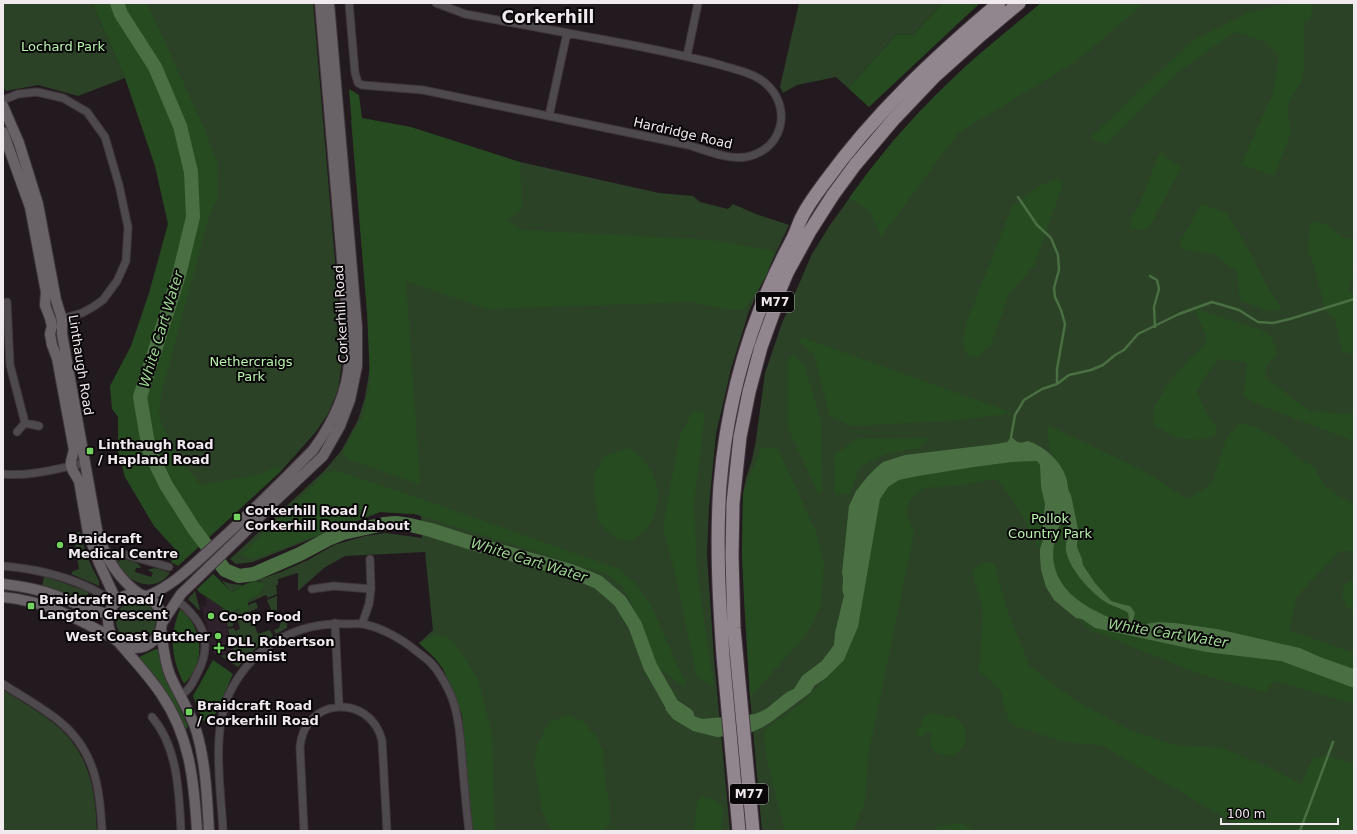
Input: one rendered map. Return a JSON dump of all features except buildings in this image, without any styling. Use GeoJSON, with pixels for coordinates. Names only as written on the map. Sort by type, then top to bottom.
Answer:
{"type":"FeatureCollection","features":[{"type":"Feature","properties":{"kind":"highway","name":"M77"},"geometry":{"type":"LineString","coordinates":[[739,831],[726,689],[718,571],[718,528],[720,484],[727,427],[746,350],[762,304],[778,267],[800,221],[825,182],[851,148],[910,83],[949,46],[999,3]]}},
{"type":"Feature","properties":{"kind":"highway","name":"M77"},"geometry":{"type":"LineString","coordinates":[[753,831],[734,628],[732,510],[740,437],[749,392],[774,312],[774,304],[780,289],[810,231],[832,195],[859,160],[907,105],[948,64],[1019,3]]}},
{"type":"Feature","properties":{"kind":"street","name":"Corkerhill Road"},"geometry":{"type":"LineString","coordinates":[[143,596],[164,588],[207,553],[313,450],[324,436],[335,415],[346,382],[349,362],[348,330],[320,3]]}},
{"type":"Feature","properties":{"kind":"street","name":"Corkerhill Road"},"geometry":{"type":"LineString","coordinates":[[162,626],[177,600],[192,583],[323,456],[340,426],[350,400],[357,366],[357,327],[329,3]]}},
{"type":"Feature","properties":{"kind":"street","name":"Hardridge Road"},"geometry":{"type":"LineString","coordinates":[[349,3],[355,73],[358,83],[369,86],[423,90],[688,145],[729,157],[740,158],[756,154],[771,144],[779,131],[781,123],[780,102],[766,84],[748,73],[687,56],[465,14],[436,3]]}},
{"type":"Feature","properties":{"kind":"street"},"geometry":{"type":"LineString","coordinates":[[687,56],[698,3]]}},
{"type":"Feature","properties":{"kind":"street"},"geometry":{"type":"LineString","coordinates":[[549,116],[567,34]]}},
{"type":"Feature","properties":{"kind":"street"},"geometry":{"type":"LineString","coordinates":[[3,100],[18,94],[37,92],[64,98],[87,112],[105,137],[119,186],[128,227],[126,261],[117,281],[103,300],[82,313],[51,322]]}},
{"type":"Feature","properties":{"kind":"street","name":"Linthaugh Road"},"geometry":{"type":"LineString","coordinates":[[3,106],[20,143],[38,204],[56,300],[62,319],[62,334],[103,561],[116,603]]}},
{"type":"Feature","properties":{"kind":"street","name":"Linthaugh Road"},"geometry":{"type":"LineString","coordinates":[[3,132],[30,207],[46,292],[45,305],[51,322],[50,334],[57,358],[74,450],[71,461],[73,471],[78,481],[88,534],[103,561],[124,581],[143,596]]}},
{"type":"Feature","properties":{"kind":"street"},"geometry":{"type":"LineString","coordinates":[[8,302],[6,366],[25,423]]}},
{"type":"Feature","properties":{"kind":"street"},"geometry":{"type":"LineString","coordinates":[[25,423],[39,426]]}},
{"type":"Feature","properties":{"kind":"street"},"geometry":{"type":"LineString","coordinates":[[17,432],[25,423]]}},
{"type":"Feature","properties":{"kind":"street"},"geometry":{"type":"LineString","coordinates":[[3,474],[9,475],[36,472],[85,463]]}},
{"type":"Feature","properties":{"kind":"street"},"geometry":{"type":"LineString","coordinates":[[207,553],[214,562]]}},
{"type":"Feature","properties":{"kind":"street"},"geometry":{"type":"LineString","coordinates":[[103,561],[122,554],[168,567]]}},
{"type":"Feature","properties":{"kind":"street"},"geometry":{"type":"LineString","coordinates":[[362,624],[371,589],[370,559]]}},
{"type":"Feature","properties":{"kind":"street"},"geometry":{"type":"LineString","coordinates":[[3,566],[44,572],[66,579],[101,594],[116,603]]}},
{"type":"Feature","properties":{"kind":"street"},"geometry":{"type":"LineString","coordinates":[[3,584],[39,590],[92,611],[110,614]]}},
{"type":"Feature","properties":{"kind":"street"},"geometry":{"type":"LineString","coordinates":[[312,589],[334,586],[371,589]]}},
{"type":"Feature","properties":{"kind":"street"},"geometry":{"type":"LineString","coordinates":[[3,596],[22,599],[54,608],[79,619],[118,642],[135,648],[146,646],[155,640],[162,626]]}},
{"type":"Feature","properties":{"kind":"street"},"geometry":{"type":"LineString","coordinates":[[197,831],[192,769],[181,734],[171,710],[153,682],[110,631],[110,614],[116,603],[126,596],[143,596],[154,602],[162,617],[166,664],[169,674],[196,729],[204,768],[209,831]]}},
{"type":"Feature","properties":{"kind":"street"},"geometry":{"type":"LineString","coordinates":[[177,600],[192,613],[198,621],[203,633],[205,648],[203,661],[194,681],[186,693],[181,696]]}},
{"type":"Feature","properties":{"kind":"street"},"geometry":{"type":"LineString","coordinates":[[335,623],[339,706]]}},
{"type":"Feature","properties":{"kind":"street"},"geometry":{"type":"LineString","coordinates":[[223,831],[219,730],[226,702],[232,689],[242,672],[257,655],[277,640],[292,632],[313,626],[335,623],[367,625],[402,640],[431,664],[449,691],[458,718],[469,831]]}},
{"type":"Feature","properties":{"kind":"street"},"geometry":{"type":"LineString","coordinates":[[3,684],[59,720],[80,743],[89,758],[99,792],[102,831]]}},
{"type":"Feature","properties":{"kind":"street"},"geometry":{"type":"LineString","coordinates":[[304,831],[300,747],[303,734],[309,722],[314,717],[326,710],[339,706],[352,708],[364,713],[374,722],[381,733],[387,831]]}},
{"type":"Feature","properties":{"kind":"street"},"geometry":{"type":"LineString","coordinates":[[152,717],[162,731],[172,759],[177,783],[181,831]]}},
{"type":"Feature","properties":{"kind":"street"},"geometry":{"type":"LineString","coordinates":[[181,734],[196,729]]}},
{"type":"Feature","properties":{"kind":"shaded area"},"geometry":{"type":"Polygon","coordinates":[[[92,3],[147,3],[204,128],[217,162],[218,196],[208,220],[161,394],[159,416],[173,450],[201,485],[258,475],[278,467],[281,471],[178,566],[171,562],[175,549],[154,526],[125,477],[118,451],[118,417],[112,409],[110,386],[131,346],[149,293],[168,224],[155,166],[125,78],[92,3]]]}},
{"type":"Feature","properties":{"kind":"shaded area"},"geometry":{"type":"Polygon","coordinates":[[[943,3],[980,3],[869,107],[848,88],[897,34],[913,35],[943,3]]]}},
{"type":"Feature","properties":{"kind":"shaded area"},"geometry":{"type":"Polygon","coordinates":[[[1041,3],[1144,3],[1078,60],[958,133],[881,237],[870,211],[849,198],[890,146],[934,97],[975,58],[1041,3]]]}},
{"type":"Feature","properties":{"kind":"shaded area"},"geometry":{"type":"Polygon","coordinates":[[[1286,3],[1314,3],[1309,21],[1304,22],[1304,62],[1302,79],[1288,106],[1291,133],[1274,176],[1241,164],[1273,94],[1279,56],[1264,41],[1235,32],[1180,70],[1106,144],[1094,140],[1092,136],[1192,41],[1248,13],[1286,3]]]}},
{"type":"Feature","properties":{"kind":"shaded area"},"geometry":{"type":"Polygon","coordinates":[[[349,89],[359,95],[362,118],[411,127],[520,162],[522,208],[507,221],[522,230],[712,240],[774,251],[767,275],[745,309],[725,309],[692,302],[487,309],[406,281],[420,484],[347,459],[343,451],[362,417],[370,382],[367,309],[349,89]]]}},
{"type":"Feature","properties":{"kind":"shaded area"},"geometry":{"type":"Polygon","coordinates":[[[1160,152],[1181,168],[1148,229],[1130,229],[1131,219],[1139,206],[1160,152]]]}},
{"type":"Feature","properties":{"kind":"shaded area"},"geometry":{"type":"Polygon","coordinates":[[[1059,178],[1063,183],[1034,266],[1009,293],[991,345],[978,357],[967,355],[963,343],[967,321],[1012,207],[1039,186],[1059,178]]]}},
{"type":"Feature","properties":{"kind":"shaded area"},"geometry":{"type":"Polygon","coordinates":[[[1201,204],[1227,214],[1282,310],[1267,311],[1240,300],[1237,272],[1214,254],[1183,250],[1180,242],[1201,204]]]}},
{"type":"Feature","properties":{"kind":"shaded area"},"geometry":{"type":"Polygon","coordinates":[[[1315,221],[1327,225],[1342,237],[1354,241],[1354,261],[1352,269],[1354,277],[1350,282],[1349,289],[1354,296],[1354,355],[1342,351],[1335,319],[1326,312],[1313,262],[1308,251],[1310,225],[1315,221]]]}},
{"type":"Feature","properties":{"kind":"shaded area"},"geometry":{"type":"Polygon","coordinates":[[[1194,308],[1261,330],[1272,338],[1277,354],[1265,368],[1266,378],[1309,411],[1347,414],[1354,412],[1354,441],[1262,406],[1244,397],[1247,362],[1218,359],[1206,375],[1197,392],[1206,413],[1217,429],[1215,436],[1197,439],[1182,438],[1153,425],[1154,406],[1165,387],[1189,359],[1202,347],[1207,339],[1194,308]]]}},
{"type":"Feature","properties":{"kind":"shaded area"},"geometry":{"type":"Polygon","coordinates":[[[801,337],[1013,413],[961,420],[852,426],[830,416],[814,354],[800,343],[801,337]]]}},
{"type":"Feature","properties":{"kind":"shaded area"},"geometry":{"type":"Polygon","coordinates":[[[793,354],[805,367],[821,422],[822,492],[818,493],[788,428],[788,362],[793,354]]]}},
{"type":"Feature","properties":{"kind":"shaded area"},"geometry":{"type":"Polygon","coordinates":[[[693,411],[705,413],[694,504],[697,573],[714,687],[697,677],[676,577],[663,527],[680,435],[693,411]]]}},
{"type":"Feature","properties":{"kind":"shaded area"},"geometry":{"type":"Polygon","coordinates":[[[1239,423],[1259,429],[1283,443],[1298,458],[1314,467],[1325,486],[1354,504],[1354,551],[1340,551],[1297,596],[1289,630],[1354,653],[1354,669],[1300,648],[1217,629],[1175,623],[1158,622],[1140,625],[1132,623],[1133,619],[1125,605],[1111,601],[1095,583],[1083,565],[1077,547],[1078,529],[1066,478],[1063,470],[1050,451],[1047,425],[1138,468],[1188,499],[1212,483],[1226,439],[1239,423]]]}},
{"type":"Feature","properties":{"kind":"shaded area"},"geometry":{"type":"Polygon","coordinates":[[[930,438],[919,448],[885,454],[860,467],[850,493],[835,495],[834,455],[857,439],[930,438]]]}},
{"type":"Feature","properties":{"kind":"shaded area"},"geometry":{"type":"Polygon","coordinates":[[[762,447],[778,449],[816,532],[824,565],[821,604],[807,634],[750,697],[742,555],[743,493],[762,447]]]}},
{"type":"Feature","properties":{"kind":"shaded area"},"geometry":{"type":"Polygon","coordinates":[[[629,448],[643,459],[653,475],[659,495],[654,515],[646,530],[632,540],[619,540],[599,524],[594,492],[594,474],[605,456],[629,448]]]}},
{"type":"Feature","properties":{"kind":"shaded area"},"geometry":{"type":"Polygon","coordinates":[[[1037,461],[1040,465],[1041,487],[1045,503],[1043,540],[1040,549],[1015,504],[996,479],[962,485],[925,488],[917,492],[911,499],[906,513],[914,533],[868,756],[865,803],[852,831],[785,831],[766,755],[764,731],[803,702],[844,660],[858,627],[880,499],[888,487],[899,480],[918,476],[1012,462],[1037,461]]]}},
{"type":"Feature","properties":{"kind":"shaded area"},"geometry":{"type":"Polygon","coordinates":[[[337,471],[413,496],[619,569],[633,581],[650,603],[688,689],[653,664],[635,610],[622,586],[607,574],[415,514],[380,512],[253,559],[240,555],[327,472],[337,471]]]}},
{"type":"Feature","properties":{"kind":"shaded area"},"geometry":{"type":"Polygon","coordinates":[[[1061,522],[1068,526],[1068,539],[1075,571],[1088,587],[1105,602],[1124,609],[1128,613],[1129,619],[1117,620],[1098,612],[1073,596],[1064,586],[1058,576],[1054,564],[1053,551],[1061,522]]]}},
{"type":"Feature","properties":{"kind":"shaded area"},"geometry":{"type":"Polygon","coordinates":[[[981,563],[994,563],[1007,610],[1030,667],[1075,700],[1129,730],[1174,745],[1222,748],[1268,767],[1301,784],[1313,758],[1326,755],[1354,764],[1354,831],[1244,831],[1237,825],[1101,745],[1065,742],[1015,726],[1009,721],[1003,704],[1002,693],[978,670],[980,664],[983,609],[972,572],[981,563]]]}},
{"type":"Feature","properties":{"kind":"shaded area"},"geometry":{"type":"Polygon","coordinates":[[[213,574],[233,592],[252,582],[256,581],[265,583],[260,594],[248,600],[248,612],[245,614],[238,609],[233,611],[226,610],[199,592],[197,589],[213,574]]]}},
{"type":"Feature","properties":{"kind":"shaded area"},"geometry":{"type":"Polygon","coordinates":[[[1350,581],[1354,583],[1354,612],[1352,613],[1351,609],[1346,607],[1342,592],[1345,584],[1350,581]]]}},
{"type":"Feature","properties":{"kind":"shaded area"},"geometry":{"type":"Polygon","coordinates":[[[205,596],[222,608],[234,652],[221,656],[213,653],[202,607],[207,605],[205,596]]]}},
{"type":"Feature","properties":{"kind":"shaded area"},"geometry":{"type":"Polygon","coordinates":[[[180,609],[194,626],[198,635],[199,646],[199,656],[196,666],[191,676],[184,684],[176,665],[173,647],[174,628],[180,609]]]}},
{"type":"Feature","properties":{"kind":"shaded area"},"geometry":{"type":"Polygon","coordinates":[[[1076,618],[1082,619],[1095,628],[1206,652],[1281,661],[1354,688],[1354,704],[1276,681],[1264,692],[1197,673],[1093,631],[1076,618]]]}},
{"type":"Feature","properties":{"kind":"shaded area"},"geometry":{"type":"Polygon","coordinates":[[[435,635],[448,637],[462,653],[477,677],[492,734],[495,831],[471,831],[462,715],[443,669],[435,658],[419,643],[435,635]]]}},
{"type":"Feature","properties":{"kind":"shaded area"},"geometry":{"type":"Polygon","coordinates":[[[156,649],[158,650],[165,678],[188,726],[186,730],[137,658],[156,649]]]}},
{"type":"Feature","properties":{"kind":"shaded area"},"geometry":{"type":"Polygon","coordinates":[[[213,660],[233,674],[214,717],[203,721],[193,696],[213,660]]]}},
{"type":"Feature","properties":{"kind":"shaded area"},"geometry":{"type":"Polygon","coordinates":[[[931,713],[954,717],[962,724],[966,736],[961,749],[956,753],[944,755],[937,753],[931,748],[931,733],[927,733],[921,738],[917,737],[916,732],[922,724],[922,718],[931,713]]]}},
{"type":"Feature","properties":{"kind":"shaded area"},"geometry":{"type":"Polygon","coordinates":[[[569,715],[584,722],[597,738],[603,752],[605,783],[609,801],[610,824],[603,831],[552,831],[542,811],[534,764],[537,745],[549,722],[569,715]]]}},
{"type":"Feature","properties":{"kind":"shaded area"},"geometry":{"type":"Polygon","coordinates":[[[701,797],[715,799],[723,808],[721,831],[694,831],[697,803],[701,797]]]}},
{"type":"Feature","properties":{"kind":"shaded area"},"geometry":{"type":"Polygon","coordinates":[[[962,823],[975,831],[936,831],[937,827],[962,823]]]}},
{"type":"Feature","properties":{"kind":"green space","name":"Lochard Park"},"geometry":{"type":"Polygon","coordinates":[[[3,3],[92,3],[125,78],[78,96],[38,85],[6,91],[3,87],[3,3]]]}},
{"type":"Feature","properties":{"kind":"green space","name":"Nethercraigs Park"},"geometry":{"type":"Polygon","coordinates":[[[125,3],[313,3],[343,355],[338,390],[328,414],[315,433],[281,471],[207,539],[149,418],[200,220],[125,3]]]}},
{"type":"Feature","properties":{"kind":"green space"},"geometry":{"type":"Polygon","coordinates":[[[799,3],[943,3],[913,35],[897,34],[848,88],[836,77],[797,85],[783,93],[780,87],[799,3]]]}},
{"type":"Feature","properties":{"kind":"green space","name":"Pollok Country Park"},"geometry":{"type":"Polygon","coordinates":[[[1041,3],[1354,3],[1354,831],[762,831],[750,697],[742,555],[743,493],[756,440],[765,373],[782,323],[812,254],[830,225],[869,171],[892,142],[920,111],[966,66],[1041,3]]]}},
{"type":"Feature","properties":{"kind":"green space"},"geometry":{"type":"Polygon","coordinates":[[[351,120],[520,162],[659,193],[693,196],[700,202],[728,209],[733,204],[756,214],[789,225],[749,311],[731,369],[716,434],[709,507],[707,555],[714,658],[730,831],[474,831],[462,710],[445,668],[419,643],[433,630],[425,552],[345,556],[324,568],[298,591],[298,573],[278,579],[278,585],[276,585],[277,594],[268,598],[266,595],[248,603],[248,600],[260,594],[265,583],[258,580],[308,560],[334,545],[365,536],[386,533],[422,538],[421,516],[415,514],[380,512],[253,562],[236,564],[230,559],[325,470],[341,451],[358,420],[365,397],[371,361],[351,120]]]}},
{"type":"Feature","properties":{"kind":"green space"},"geometry":{"type":"Polygon","coordinates":[[[80,532],[87,557],[99,581],[99,586],[71,574],[73,571],[79,569],[73,533],[80,532]]]}},
{"type":"Feature","properties":{"kind":"green space"},"geometry":{"type":"Polygon","coordinates":[[[123,559],[134,562],[140,566],[141,568],[136,568],[135,572],[151,577],[153,573],[148,570],[154,568],[170,573],[163,580],[156,583],[141,583],[134,580],[121,569],[117,562],[123,559]]]}},
{"type":"Feature","properties":{"kind":"green space"},"geometry":{"type":"Polygon","coordinates":[[[44,576],[89,592],[84,603],[42,587],[44,576]]]}},
{"type":"Feature","properties":{"kind":"green space"},"geometry":{"type":"Polygon","coordinates":[[[222,581],[243,585],[233,592],[229,590],[222,581]]]}},
{"type":"Feature","properties":{"kind":"green space"},"geometry":{"type":"Polygon","coordinates":[[[195,591],[200,610],[188,599],[195,591]]]}},
{"type":"Feature","properties":{"kind":"green space"},"geometry":{"type":"Polygon","coordinates":[[[93,594],[100,599],[98,607],[88,604],[93,594]]]}},
{"type":"Feature","properties":{"kind":"green space"},"geometry":{"type":"Polygon","coordinates":[[[277,596],[277,610],[272,612],[267,600],[277,596]]]}},
{"type":"Feature","properties":{"kind":"green space"},"geometry":{"type":"Polygon","coordinates":[[[140,601],[147,604],[153,610],[156,621],[155,629],[147,638],[140,641],[132,641],[125,638],[117,629],[116,617],[119,610],[128,602],[140,601]]]}},
{"type":"Feature","properties":{"kind":"green space"},"geometry":{"type":"Polygon","coordinates":[[[256,602],[258,608],[249,612],[258,634],[270,630],[273,636],[258,646],[238,667],[221,656],[234,652],[228,629],[234,628],[235,631],[240,629],[238,621],[233,623],[233,626],[228,627],[222,608],[227,610],[241,610],[248,612],[248,605],[256,602]]]}},
{"type":"Feature","properties":{"kind":"green space"},"geometry":{"type":"Polygon","coordinates":[[[281,621],[287,622],[287,628],[276,634],[274,630],[279,628],[281,621]]]}},
{"type":"Feature","properties":{"kind":"green space"},"geometry":{"type":"Polygon","coordinates":[[[3,690],[47,718],[61,729],[72,741],[87,768],[91,782],[97,831],[3,831],[3,690]]]}},
{"type":"Feature","properties":{"kind":"water"},"geometry":{"type":"Polygon","coordinates":[[[1011,438],[1022,443],[1028,441],[1046,451],[1060,465],[1066,477],[1071,495],[1078,529],[1077,547],[1083,565],[1095,583],[1111,601],[1130,606],[1135,613],[1132,623],[1140,625],[1158,622],[1175,623],[1217,629],[1300,648],[1354,669],[1354,688],[1281,661],[1206,652],[1095,628],[1082,619],[1076,618],[1054,600],[1046,587],[1041,570],[1040,549],[1043,540],[1045,504],[1041,487],[1040,465],[1037,461],[1012,462],[918,476],[899,480],[888,487],[880,499],[858,627],[844,660],[826,678],[814,686],[811,692],[771,722],[748,734],[717,737],[693,731],[673,719],[665,709],[676,701],[694,716],[702,719],[755,714],[766,709],[787,692],[794,689],[802,676],[822,661],[834,645],[835,633],[844,595],[842,590],[842,573],[849,506],[856,491],[868,476],[883,462],[905,455],[1007,442],[1011,438]],[[1061,522],[1053,551],[1054,564],[1058,576],[1064,586],[1073,596],[1105,616],[1117,620],[1129,619],[1128,613],[1107,603],[1088,587],[1071,565],[1066,550],[1068,526],[1061,522]]]}},
{"type":"Feature","properties":{"kind":"waterway","name":"White Cart Water"},"geometry":{"type":"LineString","coordinates":[[117,3],[121,14],[155,67],[180,126],[191,172],[193,217],[179,275],[140,397],[149,450],[166,485],[194,529],[225,570],[239,576],[254,574],[343,533],[384,524],[396,523],[431,530],[571,571],[598,582],[620,601],[635,625],[650,666],[672,705],[687,715]]}},
{"type":"Feature","properties":{"kind":"waterway"},"geometry":{"type":"LineString","coordinates":[[1018,197],[1037,225],[1051,238],[1058,255],[1059,270],[1054,288],[1055,297],[1065,324],[1057,369],[1057,384]]}},
{"type":"Feature","properties":{"kind":"waterway"},"geometry":{"type":"LineString","coordinates":[[1150,276],[1157,280],[1159,289],[1154,307],[1155,327]]}},
{"type":"Feature","properties":{"kind":"waterway"},"geometry":{"type":"LineString","coordinates":[[1010,443],[1015,415],[1024,400],[1042,389],[1057,384],[1069,375],[1091,370],[1103,365],[1124,350],[1138,334],[1179,314],[1212,302],[1239,310],[1258,322],[1273,323],[1354,299]]}},
{"type":"Feature","properties":{"kind":"waterway"},"geometry":{"type":"LineString","coordinates":[[1300,831],[1333,742]]}},
{"type":"Feature","properties":{"kind":"place","name":"Linthaugh Road / Hapland Road"},"geometry":{"type":"Point","coordinates":[90,451]}},
{"type":"Feature","properties":{"kind":"place","name":"Corkerhill Road / Corkerhill Roundabout"},"geometry":{"type":"Point","coordinates":[237,517]}},
{"type":"Feature","properties":{"kind":"place","name":"Braidcraft Medical Centre"},"geometry":{"type":"Point","coordinates":[60,545]}},
{"type":"Feature","properties":{"kind":"place","name":"Braidcraft Road / Langton Crescent"},"geometry":{"type":"Point","coordinates":[31,606]}},
{"type":"Feature","properties":{"kind":"place","name":"Co-op Food"},"geometry":{"type":"Point","coordinates":[211,616]}},
{"type":"Feature","properties":{"kind":"place","name":"West Coast Butcher"},"geometry":{"type":"Point","coordinates":[218,636]}},
{"type":"Feature","properties":{"kind":"place","name":"DLL Robertson Chemist"},"geometry":{"type":"Point","coordinates":[219,648]}},
{"type":"Feature","properties":{"kind":"place","name":"Braidcraft Road / Corkerhill Road"},"geometry":{"type":"Point","coordinates":[189,712]}},
{"type":"Feature","properties":{"kind":"district","name":"Corkerhill"},"geometry":{"type":"Point","coordinates":[548,17]}}]}
